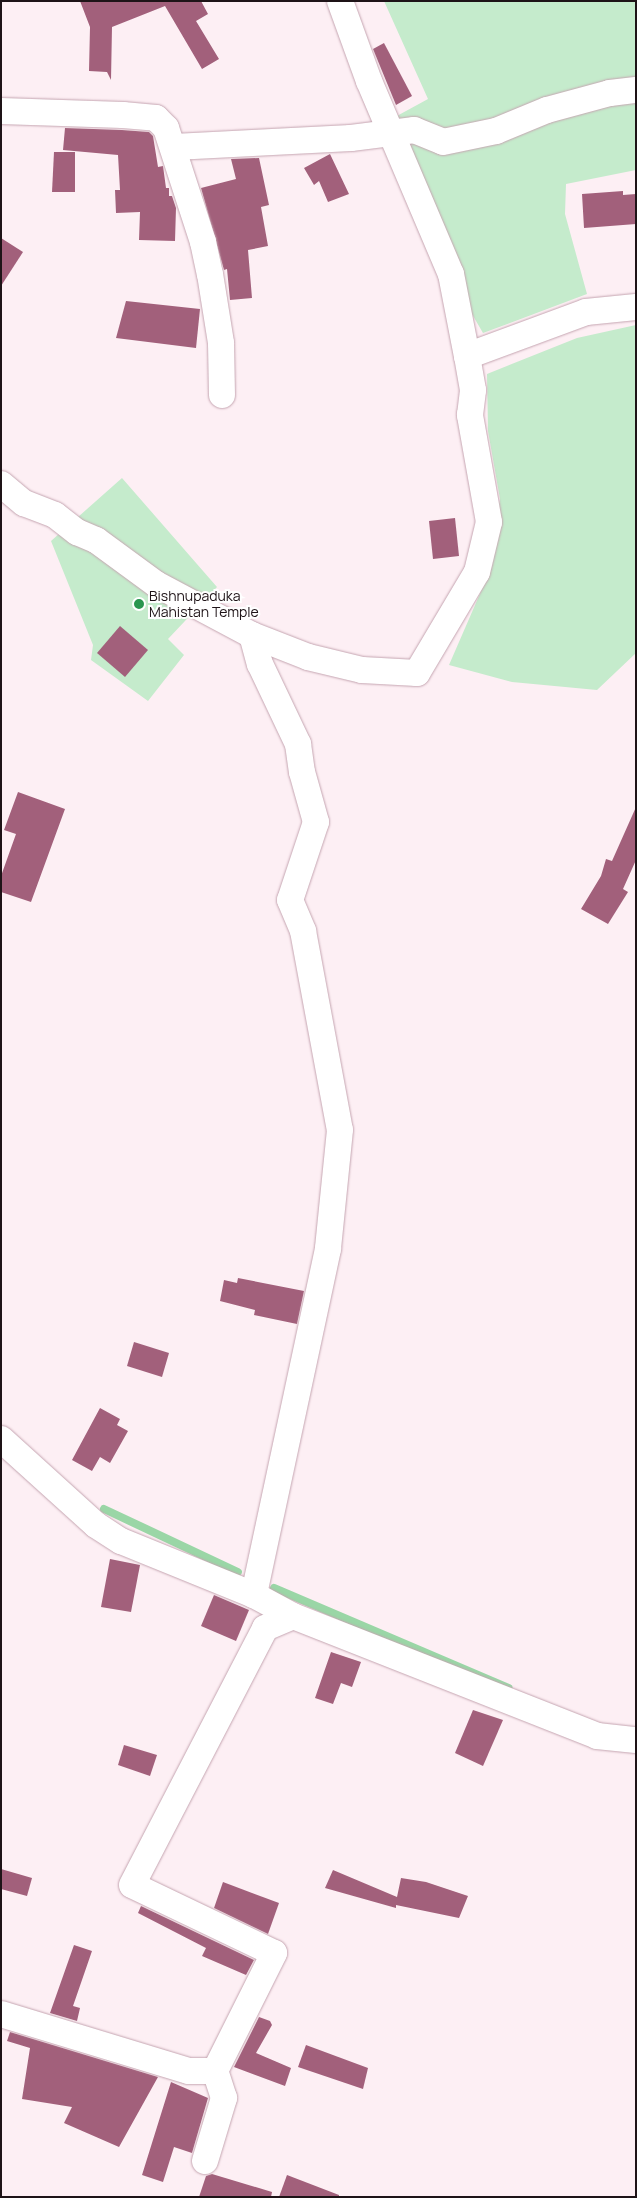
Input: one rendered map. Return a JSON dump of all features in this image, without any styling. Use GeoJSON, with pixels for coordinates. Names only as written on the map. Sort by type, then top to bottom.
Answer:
{"type":"FeatureCollection","features":[{"type":"Feature","properties":{"kind":"street"},"geometry":{"type":"LineString","coordinates":[[1,484],[24,503],[55,515],[77,532],[96,540],[156,584],[252,635],[290,651],[362,670],[418,673],[477,572],[489,522],[470,415],[473,390],[451,274],[350,35],[340,1]]}},
{"type":"Feature","properties":{"kind":"street"},"geometry":{"type":"LineString","coordinates":[[174,147],[351,138],[392,131],[414,130],[443,142],[496,131],[547,110],[636,90]]}},
{"type":"Feature","properties":{"kind":"street"},"geometry":{"type":"LineString","coordinates":[[1,111],[156,118],[166,128],[174,147],[204,242],[221,343],[222,395]]}},
{"type":"Feature","properties":{"kind":"street"},"geometry":{"type":"LineString","coordinates":[[467,356],[586,312],[636,307]]}},
{"type":"Feature","properties":{"kind":"street"},"geometry":{"type":"LineString","coordinates":[[252,635],[260,664],[298,744],[302,772],[316,822],[290,900],[303,930],[340,1130],[328,1249],[254,1595]]}},
{"type":"Feature","properties":{"kind":"street"},"geometry":{"type":"LineString","coordinates":[[1,1439],[96,1525],[121,1541],[254,1595],[293,1616],[597,1736],[636,1740]]}},
{"type":"Feature","properties":{"kind":"street"},"geometry":{"type":"LineString","coordinates":[[204,2161],[224,2098],[215,2071],[274,1953],[132,1885],[265,1628],[293,1616]]}},
{"type":"Feature","properties":{"kind":"street"},"geometry":{"type":"LineString","coordinates":[[1,2014],[189,2071],[215,2071]]}},
{"type":"Feature","properties":{"kind":"green space"},"geometry":{"type":"Polygon","coordinates":[[[384,1],[636,1],[636,170],[566,184],[565,214],[587,294],[483,333],[444,266],[384,123],[428,99],[384,1]]]}},
{"type":"Feature","properties":{"kind":"green space"},"geometry":{"type":"Polygon","coordinates":[[[636,325],[636,653],[597,690],[512,682],[449,665],[492,566],[500,499],[488,431],[487,374],[577,338],[636,325]]]}},
{"type":"Feature","properties":{"kind":"green space"},"geometry":{"type":"Polygon","coordinates":[[[122,478],[217,587],[168,639],[184,655],[148,701],[91,660],[93,645],[51,541],[122,478]]]}},
{"type":"Feature","properties":{"kind":"building"},"geometry":{"type":"Polygon","coordinates":[[[80,1],[201,1],[208,14],[196,21],[219,59],[202,69],[165,6],[112,27],[111,80],[107,72],[89,71],[90,27],[80,1]]]}},
{"type":"Feature","properties":{"kind":"building"},"geometry":{"type":"Polygon","coordinates":[[[384,43],[412,96],[396,105],[373,49],[384,43]]]}},
{"type":"Feature","properties":{"kind":"building"},"geometry":{"type":"Polygon","coordinates":[[[65,128],[149,132],[153,136],[158,167],[163,166],[166,188],[169,188],[169,196],[172,196],[176,208],[175,241],[139,240],[140,212],[116,213],[115,190],[120,190],[118,155],[63,150],[65,128]]]}},
{"type":"Feature","properties":{"kind":"building"},"geometry":{"type":"Polygon","coordinates":[[[54,152],[75,152],[75,192],[52,192],[54,152]]]}},
{"type":"Feature","properties":{"kind":"building"},"geometry":{"type":"Polygon","coordinates":[[[330,154],[349,194],[328,202],[319,181],[314,185],[304,168],[330,154]]]}},
{"type":"Feature","properties":{"kind":"building"},"geometry":{"type":"Polygon","coordinates":[[[259,158],[269,205],[261,207],[268,246],[248,250],[252,298],[230,300],[227,269],[224,270],[201,188],[236,179],[231,159],[259,158]]]}},
{"type":"Feature","properties":{"kind":"building"},"geometry":{"type":"Polygon","coordinates":[[[623,191],[623,195],[636,194],[636,224],[584,228],[582,194],[623,191]]]}},
{"type":"Feature","properties":{"kind":"building"},"geometry":{"type":"Polygon","coordinates":[[[1,238],[23,252],[1,286],[1,238]]]}},
{"type":"Feature","properties":{"kind":"building"},"geometry":{"type":"Polygon","coordinates":[[[126,301],[200,309],[196,348],[116,338],[126,301]]]}},
{"type":"Feature","properties":{"kind":"building"},"geometry":{"type":"Polygon","coordinates":[[[455,518],[459,556],[433,559],[429,521],[455,518]]]}},
{"type":"Feature","properties":{"kind":"building"},"geometry":{"type":"Polygon","coordinates":[[[120,626],[148,650],[125,677],[97,653],[120,626]]]}},
{"type":"Feature","properties":{"kind":"building"},"geometry":{"type":"Polygon","coordinates":[[[18,792],[65,809],[31,902],[1,892],[1,876],[16,834],[4,830],[18,792]]]}},
{"type":"Feature","properties":{"kind":"building"},"geometry":{"type":"Polygon","coordinates":[[[636,807],[636,860],[623,889],[628,892],[608,924],[581,909],[601,876],[606,859],[612,861],[636,807]]]}},
{"type":"Feature","properties":{"kind":"building"},"geometry":{"type":"Polygon","coordinates":[[[238,1278],[304,1291],[297,1324],[254,1315],[255,1310],[220,1301],[224,1280],[237,1283],[238,1278]]]}},
{"type":"Feature","properties":{"kind":"building"},"geometry":{"type":"Polygon","coordinates":[[[134,1342],[169,1353],[162,1377],[127,1366],[134,1342]]]}},
{"type":"Feature","properties":{"kind":"building"},"geometry":{"type":"Polygon","coordinates":[[[100,1408],[120,1419],[117,1425],[128,1431],[110,1463],[100,1457],[92,1471],[72,1460],[100,1408]]]}},
{"type":"Feature","properties":{"kind":"building"},"geometry":{"type":"Polygon","coordinates":[[[110,1559],[140,1565],[131,1612],[101,1607],[110,1559]]]}},
{"type":"Feature","properties":{"kind":"building"},"geometry":{"type":"Polygon","coordinates":[[[214,1595],[249,1610],[236,1641],[201,1626],[214,1595]]]}},
{"type":"Feature","properties":{"kind":"building"},"geometry":{"type":"Polygon","coordinates":[[[331,1652],[361,1662],[352,1687],[341,1683],[333,1704],[315,1698],[331,1652]]]}},
{"type":"Feature","properties":{"kind":"building"},"geometry":{"type":"Polygon","coordinates":[[[473,1710],[503,1720],[483,1766],[455,1753],[473,1710]]]}},
{"type":"Feature","properties":{"kind":"building"},"geometry":{"type":"Polygon","coordinates":[[[124,1745],[157,1755],[150,1776],[118,1765],[124,1745]]]}},
{"type":"Feature","properties":{"kind":"building"},"geometry":{"type":"Polygon","coordinates":[[[1,1869],[32,1878],[27,1896],[1,1889],[1,1869]]]}},
{"type":"Feature","properties":{"kind":"building"},"geometry":{"type":"Polygon","coordinates":[[[333,1870],[397,1897],[401,1878],[426,1882],[468,1896],[459,1918],[396,1905],[396,1908],[325,1888],[333,1870]]]}},
{"type":"Feature","properties":{"kind":"building"},"geometry":{"type":"Polygon","coordinates":[[[223,1882],[279,1903],[268,1934],[214,1908],[223,1882]]]}},
{"type":"Feature","properties":{"kind":"building"},"geometry":{"type":"Polygon","coordinates":[[[141,1906],[254,1960],[246,1975],[202,1956],[206,1948],[138,1913],[141,1906]]]}},
{"type":"Feature","properties":{"kind":"building"},"geometry":{"type":"Polygon","coordinates":[[[74,1945],[92,1951],[73,2006],[80,2008],[77,2021],[50,2013],[74,1945]]]}},
{"type":"Feature","properties":{"kind":"building"},"geometry":{"type":"Polygon","coordinates":[[[259,2017],[270,2021],[272,2025],[256,2053],[291,2068],[285,2086],[234,2067],[259,2017]]]}},
{"type":"Feature","properties":{"kind":"building"},"geometry":{"type":"Polygon","coordinates":[[[10,2032],[158,2077],[119,2147],[64,2123],[72,2107],[22,2099],[30,2048],[7,2041],[10,2032]]]}},
{"type":"Feature","properties":{"kind":"building"},"geometry":{"type":"Polygon","coordinates":[[[306,2045],[368,2068],[363,2089],[298,2067],[306,2045]]]}},
{"type":"Feature","properties":{"kind":"building"},"geometry":{"type":"Polygon","coordinates":[[[171,2082],[208,2098],[192,2153],[174,2147],[163,2182],[142,2175],[171,2082]]]}},
{"type":"Feature","properties":{"kind":"building"},"geometry":{"type":"Polygon","coordinates":[[[212,2174],[272,2192],[271,2197],[199,2197],[206,2176],[212,2174]]]}},
{"type":"Feature","properties":{"kind":"building"},"geometry":{"type":"Polygon","coordinates":[[[287,2175],[339,2195],[339,2197],[279,2197],[287,2175]]]}},
{"type":"Feature","properties":{"kind":"waterway"},"geometry":{"type":"LineString","coordinates":[[104,1509],[238,1572]]}},
{"type":"Feature","properties":{"kind":"waterway"},"geometry":{"type":"LineString","coordinates":[[274,1588],[509,1688]]}},
{"type":"Feature","properties":{"kind":"place","name":"Bishnupaduka Mahistan Temple"},"geometry":{"type":"Point","coordinates":[139,604]}}]}
